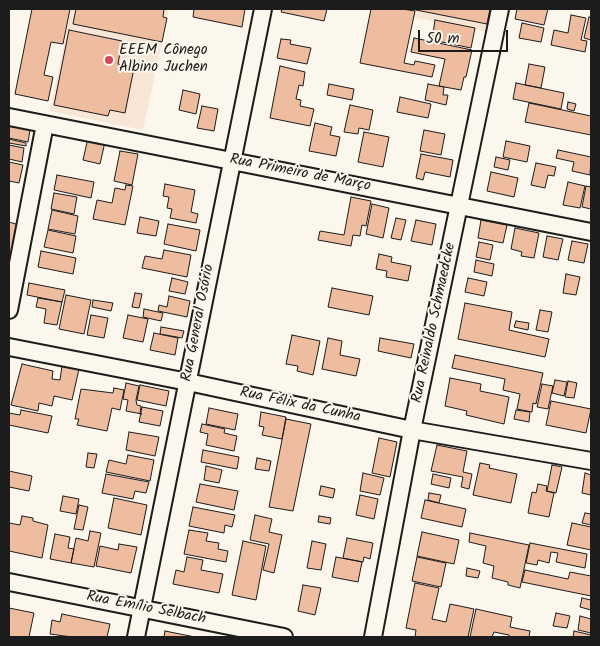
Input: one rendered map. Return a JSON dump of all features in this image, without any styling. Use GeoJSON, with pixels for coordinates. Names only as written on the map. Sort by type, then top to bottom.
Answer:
{"type":"FeatureCollection","features":[{"type":"Feature","properties":{"kind":"street","name":"Rua General Osório"},"geometry":{"type":"LineString","coordinates":[[136,637],[263,9]]}},
{"type":"Feature","properties":{"kind":"street","name":"Rua Reinaldo Schmaedcke"},"geometry":{"type":"LineString","coordinates":[[373,637],[412,430],[500,9]]}},
{"type":"Feature","properties":{"kind":"street","name":"Rua Primeiro de Março"},"geometry":{"type":"LineString","coordinates":[[9,116],[591,232]]}},
{"type":"Feature","properties":{"kind":"street"},"geometry":{"type":"LineString","coordinates":[[9,310],[45,124]]}},
{"type":"Feature","properties":{"kind":"street","name":"Rua Félix da Cunha"},"geometry":{"type":"LineString","coordinates":[[9,347],[188,382],[412,430],[591,461]]}},
{"type":"Feature","properties":{"kind":"street","name":"Rua Emílio Selbach"},"geometry":{"type":"LineString","coordinates":[[9,582],[284,637]]}},
{"type":"Feature","properties":{"kind":"shaded area","name":"EEEM Cônego Albino Juchen"},"geometry":{"type":"Polygon","coordinates":[[[68,9],[169,9],[143,130],[50,111],[71,10],[68,9]]]}},
{"type":"Feature","properties":{"kind":"shaded area"},"geometry":{"type":"Polygon","coordinates":[[[407,9],[497,9],[492,33],[406,16],[407,9]]]}},
{"type":"Feature","properties":{"kind":"building"},"geometry":{"type":"Polygon","coordinates":[[[32,9],[70,9],[63,44],[51,42],[44,75],[53,77],[48,101],[15,94],[32,9]]]}},
{"type":"Feature","properties":{"kind":"building"},"geometry":{"type":"Polygon","coordinates":[[[76,9],[164,9],[163,17],[167,18],[162,42],[73,24],[76,9]]]}},
{"type":"Feature","properties":{"kind":"building"},"geometry":{"type":"Polygon","coordinates":[[[194,9],[245,9],[242,27],[193,17],[194,9]]]}},
{"type":"Feature","properties":{"kind":"building"},"geometry":{"type":"Polygon","coordinates":[[[282,9],[327,9],[324,21],[281,12],[282,9]]]}},
{"type":"Feature","properties":{"kind":"building"},"geometry":{"type":"Polygon","coordinates":[[[371,9],[415,11],[404,63],[414,65],[415,61],[435,65],[432,77],[360,63],[371,9]]]}},
{"type":"Feature","properties":{"kind":"building"},"geometry":{"type":"Polygon","coordinates":[[[411,9],[490,9],[487,24],[411,9]]]}},
{"type":"Feature","properties":{"kind":"building"},"geometry":{"type":"Polygon","coordinates":[[[517,9],[548,9],[544,25],[515,19],[517,9]]]}},
{"type":"Feature","properties":{"kind":"building"},"geometry":{"type":"Polygon","coordinates":[[[571,15],[586,18],[581,40],[587,41],[585,52],[551,45],[554,30],[568,33],[571,15]]]}},
{"type":"Feature","properties":{"kind":"building"},"geometry":{"type":"Polygon","coordinates":[[[589,17],[591,18],[591,40],[584,38],[589,17]]]}},
{"type":"Feature","properties":{"kind":"building"},"geometry":{"type":"Polygon","coordinates":[[[435,20],[475,28],[471,48],[432,40],[435,20]]]}},
{"type":"Feature","properties":{"kind":"building"},"geometry":{"type":"Polygon","coordinates":[[[522,23],[544,28],[541,42],[519,38],[522,23]]]}},
{"type":"Feature","properties":{"kind":"building"},"geometry":{"type":"Polygon","coordinates":[[[69,30],[122,41],[118,64],[134,68],[125,113],[110,110],[108,116],[54,105],[69,30]]]}},
{"type":"Feature","properties":{"kind":"building"},"geometry":{"type":"Polygon","coordinates":[[[414,38],[472,50],[461,90],[439,86],[445,59],[411,52],[414,38]]]}},
{"type":"Feature","properties":{"kind":"building"},"geometry":{"type":"Polygon","coordinates":[[[281,39],[291,40],[290,44],[311,48],[307,64],[277,58],[281,39]]]}},
{"type":"Feature","properties":{"kind":"building"},"geometry":{"type":"Polygon","coordinates":[[[529,64],[545,67],[541,88],[525,85],[529,64]]]}},
{"type":"Feature","properties":{"kind":"building"},"geometry":{"type":"Polygon","coordinates":[[[280,66],[305,72],[303,86],[299,85],[296,99],[301,100],[300,106],[314,109],[310,126],[270,118],[280,66]]]}},
{"type":"Feature","properties":{"kind":"building"},"geometry":{"type":"Polygon","coordinates":[[[516,83],[564,93],[561,109],[513,99],[516,83]]]}},
{"type":"Feature","properties":{"kind":"building"},"geometry":{"type":"Polygon","coordinates":[[[329,84],[354,89],[352,100],[327,95],[329,84]]]}},
{"type":"Feature","properties":{"kind":"building"},"geometry":{"type":"Polygon","coordinates":[[[428,84],[444,87],[443,95],[448,95],[446,105],[425,100],[428,84]]]}},
{"type":"Feature","properties":{"kind":"building"},"geometry":{"type":"Polygon","coordinates":[[[183,90],[200,94],[196,114],[179,110],[183,90]]]}},
{"type":"Feature","properties":{"kind":"building"},"geometry":{"type":"Polygon","coordinates":[[[400,97],[431,104],[428,118],[397,112],[400,97]]]}},
{"type":"Feature","properties":{"kind":"building"},"geometry":{"type":"Polygon","coordinates":[[[568,102],[576,104],[574,111],[567,109],[568,102]]]}},
{"type":"Feature","properties":{"kind":"building"},"geometry":{"type":"Polygon","coordinates":[[[529,103],[591,116],[591,135],[525,122],[529,103]]]}},
{"type":"Feature","properties":{"kind":"building"},"geometry":{"type":"Polygon","coordinates":[[[350,105],[373,110],[369,130],[359,128],[358,134],[344,132],[350,105]]]}},
{"type":"Feature","properties":{"kind":"building"},"geometry":{"type":"Polygon","coordinates":[[[202,106],[218,109],[214,131],[197,128],[202,106]]]}},
{"type":"Feature","properties":{"kind":"building"},"geometry":{"type":"Polygon","coordinates":[[[315,123],[332,127],[330,135],[340,137],[336,156],[309,151],[315,123]]]}},
{"type":"Feature","properties":{"kind":"building"},"geometry":{"type":"Polygon","coordinates":[[[9,126],[30,130],[28,142],[9,138],[9,126]]]}},
{"type":"Feature","properties":{"kind":"building"},"geometry":{"type":"Polygon","coordinates":[[[424,130],[445,134],[441,155],[420,151],[424,130]]]}},
{"type":"Feature","properties":{"kind":"building"},"geometry":{"type":"Polygon","coordinates":[[[364,132],[389,137],[383,167],[358,162],[364,132]]]}},
{"type":"Feature","properties":{"kind":"building"},"geometry":{"type":"Polygon","coordinates":[[[88,138],[105,142],[100,164],[83,160],[88,138]]]}},
{"type":"Feature","properties":{"kind":"building"},"geometry":{"type":"Polygon","coordinates":[[[9,139],[26,143],[26,146],[9,143],[9,139]]]}},
{"type":"Feature","properties":{"kind":"building"},"geometry":{"type":"Polygon","coordinates":[[[506,141],[530,146],[527,162],[503,157],[506,141]]]}},
{"type":"Feature","properties":{"kind":"building"},"geometry":{"type":"Polygon","coordinates":[[[9,145],[24,148],[22,162],[9,159],[9,145]]]}},
{"type":"Feature","properties":{"kind":"building"},"geometry":{"type":"Polygon","coordinates":[[[558,150],[591,157],[590,175],[572,171],[574,162],[556,158],[558,150]]]}},
{"type":"Feature","properties":{"kind":"building"},"geometry":{"type":"Polygon","coordinates":[[[120,151],[138,154],[132,185],[114,181],[120,151]]]}},
{"type":"Feature","properties":{"kind":"building"},"geometry":{"type":"Polygon","coordinates":[[[421,154],[453,160],[450,177],[425,172],[423,180],[416,178],[421,154]]]}},
{"type":"Feature","properties":{"kind":"building"},"geometry":{"type":"Polygon","coordinates":[[[496,157],[510,160],[508,170],[494,167],[496,157]]]}},
{"type":"Feature","properties":{"kind":"building"},"geometry":{"type":"Polygon","coordinates":[[[9,162],[23,165],[19,183],[9,181],[9,162]]]}},
{"type":"Feature","properties":{"kind":"building"},"geometry":{"type":"Polygon","coordinates":[[[536,163],[556,167],[554,176],[548,175],[545,188],[531,185],[536,163]]]}},
{"type":"Feature","properties":{"kind":"building"},"geometry":{"type":"Polygon","coordinates":[[[491,172],[518,178],[514,197],[487,191],[491,172]]]}},
{"type":"Feature","properties":{"kind":"building"},"geometry":{"type":"Polygon","coordinates":[[[57,175],[94,182],[91,198],[54,190],[57,175]]]}},
{"type":"Feature","properties":{"kind":"building"},"geometry":{"type":"Polygon","coordinates":[[[568,182],[585,186],[580,208],[563,205],[568,182]]]}},
{"type":"Feature","properties":{"kind":"building"},"geometry":{"type":"Polygon","coordinates":[[[165,184],[195,190],[191,212],[198,214],[196,223],[170,218],[172,209],[167,208],[169,197],[163,196],[165,184]]]}},
{"type":"Feature","properties":{"kind":"building"},"geometry":{"type":"Polygon","coordinates":[[[126,185],[133,186],[125,225],[93,219],[97,200],[112,203],[115,188],[125,190],[126,185]]]}},
{"type":"Feature","properties":{"kind":"building"},"geometry":{"type":"Polygon","coordinates":[[[586,186],[591,187],[591,209],[582,207],[586,186]]]}},
{"type":"Feature","properties":{"kind":"building"},"geometry":{"type":"Polygon","coordinates":[[[54,193],[77,197],[74,214],[51,209],[54,193]]]}},
{"type":"Feature","properties":{"kind":"building"},"geometry":{"type":"Polygon","coordinates":[[[351,197],[371,201],[366,226],[362,225],[360,236],[353,235],[351,246],[318,240],[320,231],[344,235],[351,197]]]}},
{"type":"Feature","properties":{"kind":"building"},"geometry":{"type":"Polygon","coordinates":[[[372,204],[389,208],[383,238],[366,234],[372,204]]]}},
{"type":"Feature","properties":{"kind":"building"},"geometry":{"type":"Polygon","coordinates":[[[52,210],[78,216],[75,234],[48,229],[52,210]]]}},
{"type":"Feature","properties":{"kind":"building"},"geometry":{"type":"Polygon","coordinates":[[[140,217],[159,221],[156,236],[137,233],[140,217]]]}},
{"type":"Feature","properties":{"kind":"building"},"geometry":{"type":"Polygon","coordinates":[[[396,218],[406,220],[401,240],[391,238],[396,218]]]}},
{"type":"Feature","properties":{"kind":"building"},"geometry":{"type":"Polygon","coordinates":[[[416,220],[436,224],[432,245],[411,241],[416,220]]]}},
{"type":"Feature","properties":{"kind":"building"},"geometry":{"type":"Polygon","coordinates":[[[481,220],[507,225],[503,243],[478,238],[481,220]]]}},
{"type":"Feature","properties":{"kind":"building"},"geometry":{"type":"Polygon","coordinates":[[[9,222],[19,225],[9,276],[9,222]]]}},
{"type":"Feature","properties":{"kind":"building"},"geometry":{"type":"Polygon","coordinates":[[[168,224],[200,230],[196,251],[164,244],[168,224]]]}},
{"type":"Feature","properties":{"kind":"building"},"geometry":{"type":"Polygon","coordinates":[[[515,228],[539,233],[534,258],[521,256],[522,252],[511,249],[515,228]]]}},
{"type":"Feature","properties":{"kind":"building"},"geometry":{"type":"Polygon","coordinates":[[[48,230],[76,236],[73,253],[44,247],[48,230]]]}},
{"type":"Feature","properties":{"kind":"building"},"geometry":{"type":"Polygon","coordinates":[[[547,236],[563,239],[558,260],[543,257],[547,236]]]}},
{"type":"Feature","properties":{"kind":"building"},"geometry":{"type":"Polygon","coordinates":[[[572,241],[588,244],[584,263],[568,260],[572,241]]]}},
{"type":"Feature","properties":{"kind":"building"},"geometry":{"type":"Polygon","coordinates":[[[479,242],[493,245],[490,260],[476,257],[479,242]]]}},
{"type":"Feature","properties":{"kind":"building"},"geometry":{"type":"Polygon","coordinates":[[[164,250],[191,255],[187,277],[142,268],[145,256],[162,259],[164,250]]]}},
{"type":"Feature","properties":{"kind":"building"},"geometry":{"type":"Polygon","coordinates":[[[41,251],[76,258],[73,274],[38,267],[41,251]]]}},
{"type":"Feature","properties":{"kind":"building"},"geometry":{"type":"Polygon","coordinates":[[[379,254],[392,257],[391,262],[411,266],[408,281],[386,277],[387,271],[376,269],[379,254]]]}},
{"type":"Feature","properties":{"kind":"building"},"geometry":{"type":"Polygon","coordinates":[[[476,260],[494,264],[492,276],[474,272],[476,260]]]}},
{"type":"Feature","properties":{"kind":"building"},"geometry":{"type":"Polygon","coordinates":[[[566,274],[580,277],[576,295],[563,293],[566,274]]]}},
{"type":"Feature","properties":{"kind":"building"},"geometry":{"type":"Polygon","coordinates":[[[172,278],[188,282],[185,294],[169,291],[172,278]]]}},
{"type":"Feature","properties":{"kind":"building"},"geometry":{"type":"Polygon","coordinates":[[[468,278],[487,282],[484,296],[465,292],[468,278]]]}},
{"type":"Feature","properties":{"kind":"building"},"geometry":{"type":"Polygon","coordinates":[[[29,283],[65,290],[62,302],[27,295],[29,283]]]}},
{"type":"Feature","properties":{"kind":"building"},"geometry":{"type":"Polygon","coordinates":[[[332,288],[373,296],[369,315],[328,307],[332,288]]]}},
{"type":"Feature","properties":{"kind":"building"},"geometry":{"type":"Polygon","coordinates":[[[135,293],[142,294],[139,308],[132,307],[135,293]]]}},
{"type":"Feature","properties":{"kind":"building"},"geometry":{"type":"Polygon","coordinates":[[[66,295],[91,300],[84,334],[59,329],[66,295]]]}},
{"type":"Feature","properties":{"kind":"building"},"geometry":{"type":"Polygon","coordinates":[[[169,296],[190,301],[187,317],[158,311],[159,305],[167,307],[169,296]]]}},
{"type":"Feature","properties":{"kind":"building"},"geometry":{"type":"Polygon","coordinates":[[[38,298],[62,302],[57,325],[44,323],[46,309],[36,307],[38,298]]]}},
{"type":"Feature","properties":{"kind":"building"},"geometry":{"type":"Polygon","coordinates":[[[93,300],[113,303],[111,311],[92,307],[93,300]]]}},
{"type":"Feature","properties":{"kind":"building"},"geometry":{"type":"Polygon","coordinates":[[[465,303],[512,312],[509,330],[549,339],[545,357],[458,339],[465,303]]]}},
{"type":"Feature","properties":{"kind":"building"},"geometry":{"type":"Polygon","coordinates":[[[144,309],[163,313],[161,321],[143,317],[144,309]]]}},
{"type":"Feature","properties":{"kind":"building"},"geometry":{"type":"Polygon","coordinates":[[[540,310],[552,312],[548,332],[536,330],[540,310]]]}},
{"type":"Feature","properties":{"kind":"building"},"geometry":{"type":"Polygon","coordinates":[[[91,315],[108,318],[104,338],[87,335],[91,315]]]}},
{"type":"Feature","properties":{"kind":"building"},"geometry":{"type":"Polygon","coordinates":[[[128,315],[148,319],[143,342],[123,338],[128,315]]]}},
{"type":"Feature","properties":{"kind":"building"},"geometry":{"type":"Polygon","coordinates":[[[516,321],[529,323],[528,330],[514,327],[516,321]]]}},
{"type":"Feature","properties":{"kind":"building"},"geometry":{"type":"Polygon","coordinates":[[[161,327],[184,331],[182,338],[160,334],[161,327]]]}},
{"type":"Feature","properties":{"kind":"building"},"geometry":{"type":"Polygon","coordinates":[[[154,333],[178,338],[175,355],[150,350],[154,333]]]}},
{"type":"Feature","properties":{"kind":"building"},"geometry":{"type":"Polygon","coordinates":[[[292,335],[320,341],[313,375],[297,371],[298,366],[286,364],[292,335]]]}},
{"type":"Feature","properties":{"kind":"building"},"geometry":{"type":"Polygon","coordinates":[[[328,338],[342,341],[340,355],[360,359],[356,376],[322,369],[328,338]]]}},
{"type":"Feature","properties":{"kind":"building"},"geometry":{"type":"Polygon","coordinates":[[[380,338],[414,344],[411,358],[378,351],[380,338]]]}},
{"type":"Feature","properties":{"kind":"building"},"geometry":{"type":"Polygon","coordinates":[[[455,355],[543,373],[536,404],[533,403],[532,412],[517,409],[520,394],[503,390],[505,379],[452,368],[455,355]]]}},
{"type":"Feature","properties":{"kind":"building"},"geometry":{"type":"Polygon","coordinates":[[[22,364],[53,371],[52,379],[60,380],[62,366],[79,369],[72,400],[54,396],[52,406],[39,403],[38,411],[11,405],[22,364]]]}},
{"type":"Feature","properties":{"kind":"building"},"geometry":{"type":"Polygon","coordinates":[[[450,378],[481,384],[480,391],[509,397],[504,424],[466,415],[467,411],[445,406],[450,378]]]}},
{"type":"Feature","properties":{"kind":"building"},"geometry":{"type":"Polygon","coordinates":[[[555,380],[567,382],[564,396],[552,393],[555,380]]]}},
{"type":"Feature","properties":{"kind":"building"},"geometry":{"type":"Polygon","coordinates":[[[568,381],[577,383],[574,398],[565,397],[568,381]]]}},
{"type":"Feature","properties":{"kind":"building"},"geometry":{"type":"Polygon","coordinates":[[[126,383],[139,386],[136,400],[137,405],[141,406],[140,414],[126,411],[128,400],[123,399],[126,383]]]}},
{"type":"Feature","properties":{"kind":"building"},"geometry":{"type":"Polygon","coordinates":[[[542,384],[553,386],[548,409],[537,407],[542,384]]]}},
{"type":"Feature","properties":{"kind":"building"},"geometry":{"type":"Polygon","coordinates":[[[140,385],[169,391],[166,406],[137,400],[140,385]]]}},
{"type":"Feature","properties":{"kind":"building"},"geometry":{"type":"Polygon","coordinates":[[[114,388],[124,390],[120,410],[112,408],[107,431],[77,425],[79,419],[75,419],[81,389],[113,393],[114,388]]]}},
{"type":"Feature","properties":{"kind":"building"},"geometry":{"type":"Polygon","coordinates":[[[551,401],[591,409],[586,433],[546,425],[551,401]]]}},
{"type":"Feature","properties":{"kind":"building"},"geometry":{"type":"Polygon","coordinates":[[[142,407],[163,411],[160,426],[139,422],[142,407]]]}},
{"type":"Feature","properties":{"kind":"building"},"geometry":{"type":"Polygon","coordinates":[[[209,408],[238,414],[235,430],[206,424],[209,408]]]}},
{"type":"Feature","properties":{"kind":"building"},"geometry":{"type":"Polygon","coordinates":[[[21,410],[52,416],[48,433],[9,425],[9,413],[20,415],[21,410]]]}},
{"type":"Feature","properties":{"kind":"building"},"geometry":{"type":"Polygon","coordinates":[[[516,410],[530,412],[529,422],[514,419],[516,410]]]}},
{"type":"Feature","properties":{"kind":"building"},"geometry":{"type":"Polygon","coordinates":[[[261,412],[286,417],[282,439],[262,435],[264,427],[259,426],[261,412]]]}},
{"type":"Feature","properties":{"kind":"building"},"geometry":{"type":"Polygon","coordinates":[[[286,419],[311,424],[293,511],[269,507],[286,419]]]}},
{"type":"Feature","properties":{"kind":"building"},"geometry":{"type":"Polygon","coordinates":[[[202,424],[225,429],[224,433],[237,436],[234,451],[206,445],[208,434],[200,432],[202,424]]]}},
{"type":"Feature","properties":{"kind":"building"},"geometry":{"type":"Polygon","coordinates":[[[129,432],[159,437],[155,456],[126,450],[129,432]]]}},
{"type":"Feature","properties":{"kind":"building"},"geometry":{"type":"Polygon","coordinates":[[[379,438],[397,442],[390,477],[372,473],[379,438]]]}},
{"type":"Feature","properties":{"kind":"building"},"geometry":{"type":"Polygon","coordinates":[[[437,445],[467,451],[463,472],[472,474],[469,489],[461,487],[463,477],[431,471],[437,445]]]}},
{"type":"Feature","properties":{"kind":"building"},"geometry":{"type":"Polygon","coordinates":[[[203,450],[239,457],[237,469],[201,462],[203,450]]]}},
{"type":"Feature","properties":{"kind":"building"},"geometry":{"type":"Polygon","coordinates":[[[88,453],[97,454],[94,468],[86,467],[88,453]]]}},
{"type":"Feature","properties":{"kind":"building"},"geometry":{"type":"Polygon","coordinates":[[[128,455],[154,460],[150,481],[106,472],[109,460],[126,464],[128,455]]]}},
{"type":"Feature","properties":{"kind":"building"},"geometry":{"type":"Polygon","coordinates":[[[257,458],[271,461],[269,471],[255,469],[257,458]]]}},
{"type":"Feature","properties":{"kind":"building"},"geometry":{"type":"Polygon","coordinates":[[[480,463],[490,465],[489,468],[517,474],[511,503],[473,495],[480,463]]]}},
{"type":"Feature","properties":{"kind":"building"},"geometry":{"type":"Polygon","coordinates":[[[552,465],[562,467],[556,493],[547,491],[552,465]]]}},
{"type":"Feature","properties":{"kind":"building"},"geometry":{"type":"Polygon","coordinates":[[[206,466],[222,470],[219,483],[204,480],[206,466]]]}},
{"type":"Feature","properties":{"kind":"building"},"geometry":{"type":"Polygon","coordinates":[[[9,471],[32,476],[29,491],[9,487],[9,471]]]}},
{"type":"Feature","properties":{"kind":"building"},"geometry":{"type":"Polygon","coordinates":[[[363,473],[384,478],[380,495],[360,491],[363,473]]]}},
{"type":"Feature","properties":{"kind":"building"},"geometry":{"type":"Polygon","coordinates":[[[585,473],[591,475],[591,495],[582,493],[585,473]]]}},
{"type":"Feature","properties":{"kind":"building"},"geometry":{"type":"Polygon","coordinates":[[[106,474],[149,482],[146,493],[135,491],[133,499],[102,493],[106,474]]]}},
{"type":"Feature","properties":{"kind":"building"},"geometry":{"type":"Polygon","coordinates":[[[433,474],[451,478],[449,488],[431,484],[433,474]]]}},
{"type":"Feature","properties":{"kind":"building"},"geometry":{"type":"Polygon","coordinates":[[[200,484],[238,491],[234,510],[196,502],[200,484]]]}},
{"type":"Feature","properties":{"kind":"building"},"geometry":{"type":"Polygon","coordinates":[[[538,484],[547,486],[546,491],[554,493],[549,517],[528,513],[532,492],[536,493],[538,484]]]}},
{"type":"Feature","properties":{"kind":"building"},"geometry":{"type":"Polygon","coordinates":[[[321,486],[335,489],[333,498],[319,495],[321,486]]]}},
{"type":"Feature","properties":{"kind":"building"},"geometry":{"type":"Polygon","coordinates":[[[429,493],[441,495],[439,503],[428,500],[429,493]]]}},
{"type":"Feature","properties":{"kind":"building"},"geometry":{"type":"Polygon","coordinates":[[[360,495],[378,499],[374,519],[356,515],[360,495]]]}},
{"type":"Feature","properties":{"kind":"building"},"geometry":{"type":"Polygon","coordinates":[[[63,496],[79,499],[76,514],[60,511],[63,496]]]}},
{"type":"Feature","properties":{"kind":"building"},"geometry":{"type":"Polygon","coordinates":[[[114,498],[147,505],[141,535],[108,528],[114,498]]]}},
{"type":"Feature","properties":{"kind":"building"},"geometry":{"type":"Polygon","coordinates":[[[425,500],[466,509],[462,527],[421,518],[425,500]]]}},
{"type":"Feature","properties":{"kind":"building"},"geometry":{"type":"Polygon","coordinates":[[[79,505],[88,507],[83,530],[74,529],[79,505]]]}},
{"type":"Feature","properties":{"kind":"building"},"geometry":{"type":"Polygon","coordinates":[[[193,507],[235,515],[232,527],[225,525],[224,533],[189,526],[193,507]]]}},
{"type":"Feature","properties":{"kind":"building"},"geometry":{"type":"Polygon","coordinates":[[[585,513],[591,514],[591,525],[582,523],[585,513]]]}},
{"type":"Feature","properties":{"kind":"building"},"geometry":{"type":"Polygon","coordinates":[[[255,515],[272,519],[269,532],[282,535],[274,573],[263,570],[269,544],[250,540],[255,515]]]}},
{"type":"Feature","properties":{"kind":"building"},"geometry":{"type":"Polygon","coordinates":[[[22,516],[33,518],[33,521],[48,525],[42,558],[9,551],[9,523],[20,525],[22,516]]]}},
{"type":"Feature","properties":{"kind":"building"},"geometry":{"type":"Polygon","coordinates":[[[319,516],[331,518],[330,524],[318,522],[319,516]]]}},
{"type":"Feature","properties":{"kind":"building"},"geometry":{"type":"Polygon","coordinates":[[[572,523],[591,527],[591,550],[567,545],[572,523]]]}},
{"type":"Feature","properties":{"kind":"building"},"geometry":{"type":"Polygon","coordinates":[[[189,530],[208,533],[206,541],[219,543],[218,549],[228,551],[226,562],[184,554],[189,530]]]}},
{"type":"Feature","properties":{"kind":"building"},"geometry":{"type":"Polygon","coordinates":[[[90,531],[101,533],[94,567],[71,563],[76,538],[88,541],[90,531]]]}},
{"type":"Feature","properties":{"kind":"building"},"geometry":{"type":"Polygon","coordinates":[[[422,532],[459,540],[454,564],[417,556],[422,532]]]}},
{"type":"Feature","properties":{"kind":"building"},"geometry":{"type":"Polygon","coordinates":[[[470,533],[529,545],[520,588],[508,585],[508,582],[492,578],[494,566],[483,563],[486,546],[469,542],[470,533]]]}},
{"type":"Feature","properties":{"kind":"building"},"geometry":{"type":"Polygon","coordinates":[[[55,534],[70,537],[68,548],[74,549],[71,563],[50,559],[55,534]]]}},
{"type":"Feature","properties":{"kind":"building"},"geometry":{"type":"Polygon","coordinates":[[[347,538],[373,543],[370,559],[364,557],[363,562],[343,558],[347,538]]]}},
{"type":"Feature","properties":{"kind":"building"},"geometry":{"type":"Polygon","coordinates":[[[243,541],[266,546],[256,600],[232,595],[243,541]]]}},
{"type":"Feature","properties":{"kind":"building"},"geometry":{"type":"Polygon","coordinates":[[[312,541],[326,544],[321,570],[307,568],[312,541]]]}},
{"type":"Feature","properties":{"kind":"building"},"geometry":{"type":"Polygon","coordinates":[[[530,543],[587,554],[585,568],[556,562],[558,553],[551,552],[549,563],[538,560],[537,565],[526,563],[530,543]]]}},
{"type":"Feature","properties":{"kind":"building"},"geometry":{"type":"Polygon","coordinates":[[[119,544],[137,547],[131,573],[96,566],[100,546],[118,550],[119,544]]]}},
{"type":"Feature","properties":{"kind":"building"},"geometry":{"type":"Polygon","coordinates":[[[187,557],[203,560],[201,570],[223,574],[219,593],[173,584],[176,570],[184,572],[187,557]]]}},
{"type":"Feature","properties":{"kind":"building"},"geometry":{"type":"Polygon","coordinates":[[[336,557],[362,562],[358,582],[332,577],[336,557]]]}},
{"type":"Feature","properties":{"kind":"building"},"geometry":{"type":"Polygon","coordinates":[[[417,557],[446,563],[441,587],[412,581],[417,557]]]}},
{"type":"Feature","properties":{"kind":"building"},"geometry":{"type":"Polygon","coordinates":[[[467,568],[480,571],[478,578],[466,576],[467,568]]]}},
{"type":"Feature","properties":{"kind":"building"},"geometry":{"type":"Polygon","coordinates":[[[525,570],[568,579],[570,572],[591,576],[591,596],[522,582],[525,570]]]}},
{"type":"Feature","properties":{"kind":"building"},"geometry":{"type":"Polygon","coordinates":[[[415,583],[439,588],[432,619],[446,622],[450,604],[474,609],[468,637],[415,637],[416,630],[406,628],[415,583]]]}},
{"type":"Feature","properties":{"kind":"building"},"geometry":{"type":"Polygon","coordinates":[[[303,585],[321,588],[315,615],[298,611],[303,585]]]}},
{"type":"Feature","properties":{"kind":"building"},"geometry":{"type":"Polygon","coordinates":[[[582,598],[591,600],[591,610],[580,607],[582,598]]]}},
{"type":"Feature","properties":{"kind":"building"},"geometry":{"type":"Polygon","coordinates":[[[9,608],[34,613],[29,637],[9,637],[9,608]]]}},
{"type":"Feature","properties":{"kind":"building"},"geometry":{"type":"Polygon","coordinates":[[[476,609],[512,617],[510,627],[530,631],[529,637],[509,637],[509,635],[494,632],[492,637],[470,637],[476,609]]]}},
{"type":"Feature","properties":{"kind":"building"},"geometry":{"type":"Polygon","coordinates":[[[556,613],[570,616],[567,628],[553,626],[556,613]]]}},
{"type":"Feature","properties":{"kind":"building"},"geometry":{"type":"Polygon","coordinates":[[[62,614],[110,624],[107,637],[72,637],[50,634],[52,620],[60,622],[62,614]]]}},
{"type":"Feature","properties":{"kind":"building"},"geometry":{"type":"Polygon","coordinates":[[[580,616],[591,619],[591,633],[578,630],[580,616]]]}},
{"type":"Feature","properties":{"kind":"building"},"geometry":{"type":"Polygon","coordinates":[[[165,631],[195,637],[164,637],[165,631]]]}},
{"type":"Feature","properties":{"kind":"building"},"geometry":{"type":"Polygon","coordinates":[[[574,631],[591,635],[591,637],[573,637],[574,631]]]}},
{"type":"Feature","properties":{"kind":"place","name":"EEEM Cônego Albino Juchen"},"geometry":{"type":"Point","coordinates":[109,60]}}]}
